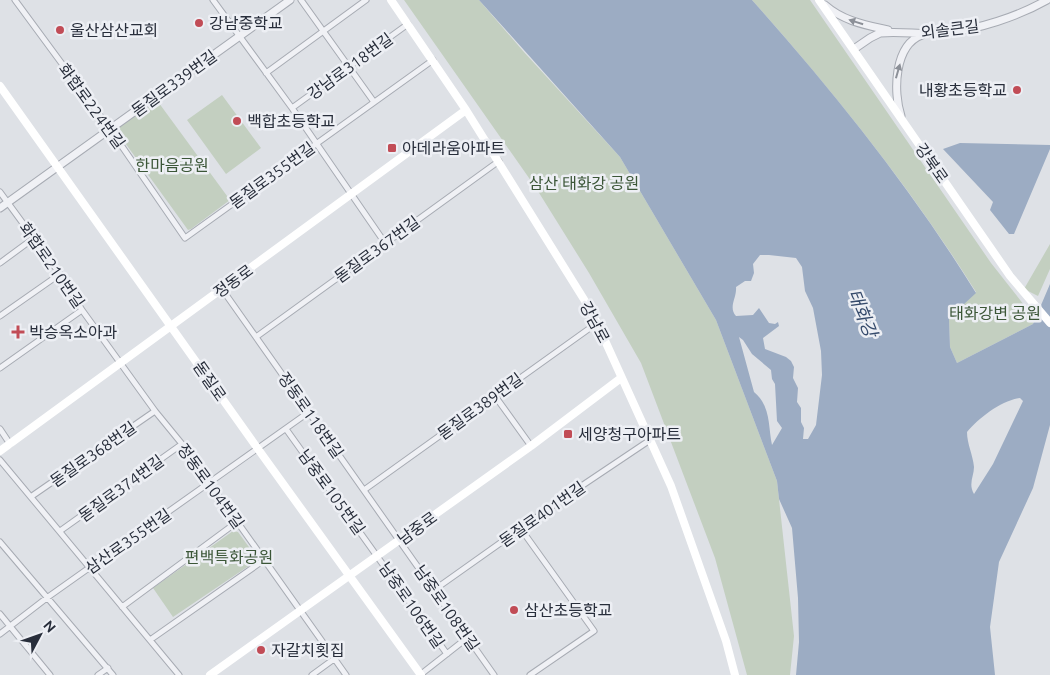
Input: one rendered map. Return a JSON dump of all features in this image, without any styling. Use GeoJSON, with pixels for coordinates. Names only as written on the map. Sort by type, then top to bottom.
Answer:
{"type":"FeatureCollection","features":[{"type":"Feature","properties":{"kind":"main road","name":"강남로"},"geometry":{"type":"LineString","coordinates":[[391,0],[466,110],[596,323],[671,486],[737,675]]}},
{"type":"Feature","properties":{"kind":"main road","name":"강북로"},"geometry":{"type":"LineString","coordinates":[[819,0],[1025,295],[1050,323]]}},
{"type":"Feature","properties":{"kind":"main road","name":"돋질로"},"geometry":{"type":"LineString","coordinates":[[0,86],[420,675]]}},
{"type":"Feature","properties":{"kind":"main road","name":"정동로"},"geometry":{"type":"LineString","coordinates":[[0,451],[466,110]]}},
{"type":"Feature","properties":{"kind":"main road","name":"남중로"},"geometry":{"type":"LineString","coordinates":[[210,675],[531,446],[621,378]]}},
{"type":"Feature","properties":{"kind":"street","name":"화합로224번길"},"geometry":{"type":"LineString","coordinates":[[15,0],[110,129],[185,238]]}},
{"type":"Feature","properties":{"kind":"street"},"geometry":{"type":"LineString","coordinates":[[213,0],[292,108],[385,244]]}},
{"type":"Feature","properties":{"kind":"street","name":"돋질로339번길"},"geometry":{"type":"LineString","coordinates":[[0,208],[290,0]]}},
{"type":"Feature","properties":{"kind":"street"},"geometry":{"type":"LineString","coordinates":[[301,0],[374,102]]}},
{"type":"Feature","properties":{"kind":"street"},"geometry":{"type":"LineString","coordinates":[[266,73],[366,0]]}},
{"type":"Feature","properties":{"kind":"street"},"geometry":{"type":"LineString","coordinates":[[819,0],[834,12],[849,20],[898,32]]}},
{"type":"Feature","properties":{"kind":"street","name":"외솔큰길"},"geometry":{"type":"LineString","coordinates":[[854,50],[874,35],[887,32],[946,33],[988,24],[1022,12],[1047,0]]}},
{"type":"Feature","properties":{"kind":"street","name":"강남로318번길"},"geometry":{"type":"LineString","coordinates":[[292,108],[408,24]]}},
{"type":"Feature","properties":{"kind":"street"},"geometry":{"type":"LineString","coordinates":[[902,119],[896,90],[899,68],[911,42],[915,38],[928,33]]}},
{"type":"Feature","properties":{"kind":"street","name":"돋질로355번길"},"geometry":{"type":"LineString","coordinates":[[185,238],[433,60]]}},
{"type":"Feature","properties":{"kind":"street","name":"돋질로367번길"},"geometry":{"type":"LineString","coordinates":[[256,338],[498,161]]}},
{"type":"Feature","properties":{"kind":"street","name":"화합로210번길"},"geometry":{"type":"LineString","coordinates":[[0,192],[60,274],[82,310],[120,363]]}},
{"type":"Feature","properties":{"kind":"street"},"geometry":{"type":"LineString","coordinates":[[0,263],[34,238]]}},
{"type":"Feature","properties":{"kind":"street"},"geometry":{"type":"LineString","coordinates":[[0,316],[60,274]]}},
{"type":"Feature","properties":{"kind":"street","name":"정동로118번길"},"geometry":{"type":"LineString","coordinates":[[222,289],[399,540]]}},
{"type":"Feature","properties":{"kind":"street"},"geometry":{"type":"LineString","coordinates":[[0,368],[82,310]]}},
{"type":"Feature","properties":{"kind":"street","name":"돋질로389번길"},"geometry":{"type":"LineString","coordinates":[[364,490],[596,323]]}},
{"type":"Feature","properties":{"kind":"street","name":"정동로104번길"},"geometry":{"type":"LineString","coordinates":[[120,363],[182,444],[346,675]]}},
{"type":"Feature","properties":{"kind":"street"},"geometry":{"type":"LineString","coordinates":[[495,396],[531,446]]}},
{"type":"Feature","properties":{"kind":"street","name":"돋질로368번길"},"geometry":{"type":"LineString","coordinates":[[32,496],[155,411]]}},
{"type":"Feature","properties":{"kind":"street","name":"삼산로355번길"},"geometry":{"type":"LineString","coordinates":[[0,634],[309,412]]}},
{"type":"Feature","properties":{"kind":"street"},"geometry":{"type":"LineString","coordinates":[[0,429],[10,444]]}},
{"type":"Feature","properties":{"kind":"street","name":"남중로105번길"},"geometry":{"type":"LineString","coordinates":[[286,429],[378,555]]}},
{"type":"Feature","properties":{"kind":"street","name":"돋질로401번길"},"geometry":{"type":"LineString","coordinates":[[434,590],[568,495],[650,440]]}},
{"type":"Feature","properties":{"kind":"street","name":"돋질로374번길"},"geometry":{"type":"LineString","coordinates":[[60,531],[182,444]]}},
{"type":"Feature","properties":{"kind":"street"},"geometry":{"type":"LineString","coordinates":[[0,460],[180,675]]}},
{"type":"Feature","properties":{"kind":"street"},"geometry":{"type":"LineString","coordinates":[[122,607],[237,522]]}},
{"type":"Feature","properties":{"kind":"street"},"geometry":{"type":"LineString","coordinates":[[521,529],[594,631],[530,675]]}},
{"type":"Feature","properties":{"kind":"street","name":"남중로108번길"},"geometry":{"type":"LineString","coordinates":[[399,540],[494,675]]}},
{"type":"Feature","properties":{"kind":"street"},"geometry":{"type":"LineString","coordinates":[[0,542],[113,675]]}},
{"type":"Feature","properties":{"kind":"street","name":"남중로106번길"},"geometry":{"type":"LineString","coordinates":[[378,555],[447,654]]}},
{"type":"Feature","properties":{"kind":"street"},"geometry":{"type":"LineString","coordinates":[[150,640],[264,560]]}},
{"type":"Feature","properties":{"kind":"street"},"geometry":{"type":"LineString","coordinates":[[0,614],[50,675]]}},
{"type":"Feature","properties":{"kind":"street"},"geometry":{"type":"LineString","coordinates":[[420,675],[468,638]]}},
{"type":"Feature","properties":{"kind":"street"},"geometry":{"type":"LineString","coordinates":[[312,675],[334,659]]}},
{"type":"Feature","properties":{"kind":"street"},"geometry":{"type":"LineString","coordinates":[[98,675],[108,668]]}},
{"type":"Feature","properties":{"kind":"green space","name":"삼산 태화강 공원"},"geometry":{"type":"Polygon","coordinates":[[[404,0],[479,0],[620,157],[716,320],[777,481],[794,636],[790,675],[747,675],[715,558],[641,363],[589,273],[536,188],[404,0]]]}},
{"type":"Feature","properties":{"kind":"green space","name":"태화강변 공원"},"geometry":{"type":"Polygon","coordinates":[[[752,0],[810,0],[991,263],[1035,319],[1033,324],[957,363],[950,347],[949,318],[976,292],[925,215],[842,105],[752,0]]]}},
{"type":"Feature","properties":{"kind":"green space"},"geometry":{"type":"Polygon","coordinates":[[[222,95],[261,148],[226,174],[187,120],[222,95]]]}},
{"type":"Feature","properties":{"kind":"green space","name":"한마음공원"},"geometry":{"type":"Polygon","coordinates":[[[156,99],[230,200],[188,230],[115,129],[156,99]]]}},
{"type":"Feature","properties":{"kind":"green space"},"geometry":{"type":"Polygon","coordinates":[[[1050,244],[1050,269],[1038,296],[1024,289],[1050,244]]]}},
{"type":"Feature","properties":{"kind":"green space","name":"편백특화공원"},"geometry":{"type":"Polygon","coordinates":[[[233,531],[238,532],[257,558],[256,561],[173,617],[153,588],[233,531]]]}},
{"type":"Feature","properties":{"kind":"water","name":"태화강"},"geometry":{"type":"Polygon","coordinates":[[[479,0],[752,0],[842,105],[898,178],[976,293],[949,318],[950,347],[957,363],[1033,324],[1050,284],[1050,425],[1033,488],[999,562],[990,627],[995,675],[796,675],[799,642],[798,598],[792,528],[779,499],[777,481],[716,320],[620,157],[479,0]],[[760,255],[753,264],[754,273],[751,281],[745,281],[736,287],[733,306],[734,313],[736,316],[753,315],[759,308],[769,323],[775,324],[778,322],[779,326],[763,338],[765,349],[786,357],[794,367],[793,378],[798,388],[797,402],[801,408],[801,422],[804,428],[803,439],[808,439],[816,425],[822,375],[821,351],[813,308],[805,291],[802,267],[796,258],[760,255]],[[739,337],[754,392],[766,410],[772,445],[782,428],[777,421],[775,384],[772,379],[771,370],[752,354],[739,337]],[[1020,398],[991,411],[967,432],[974,467],[971,483],[974,494],[993,464],[1023,401],[1020,398]]]}},
{"type":"Feature","properties":{"kind":"water"},"geometry":{"type":"Polygon","coordinates":[[[960,143],[1050,145],[1014,234],[1009,234],[990,210],[993,202],[943,149],[960,143]]]}},
{"type":"Feature","properties":{"kind":"place","name":"강남중학교"},"geometry":{"type":"Point","coordinates":[199,23]}},
{"type":"Feature","properties":{"kind":"place","name":"울산삼산교회"},"geometry":{"type":"Point","coordinates":[60,30]}},
{"type":"Feature","properties":{"kind":"place","name":"내황초등학교"},"geometry":{"type":"Point","coordinates":[1017,90]}},
{"type":"Feature","properties":{"kind":"place","name":"백합초등학교"},"geometry":{"type":"Point","coordinates":[237,121]}},
{"type":"Feature","properties":{"kind":"place","name":"아데라움아파트"},"geometry":{"type":"Point","coordinates":[392,148]}},
{"type":"Feature","properties":{"kind":"place","name":"박승옥소아과"},"geometry":{"type":"Point","coordinates":[18,332]}},
{"type":"Feature","properties":{"kind":"place","name":"세양청구아파트"},"geometry":{"type":"Point","coordinates":[568,434]}},
{"type":"Feature","properties":{"kind":"place","name":"삼산초등학교"},"geometry":{"type":"Point","coordinates":[514,610]}},
{"type":"Feature","properties":{"kind":"place","name":"자갈치횟집"},"geometry":{"type":"Point","coordinates":[261,650]}}]}
